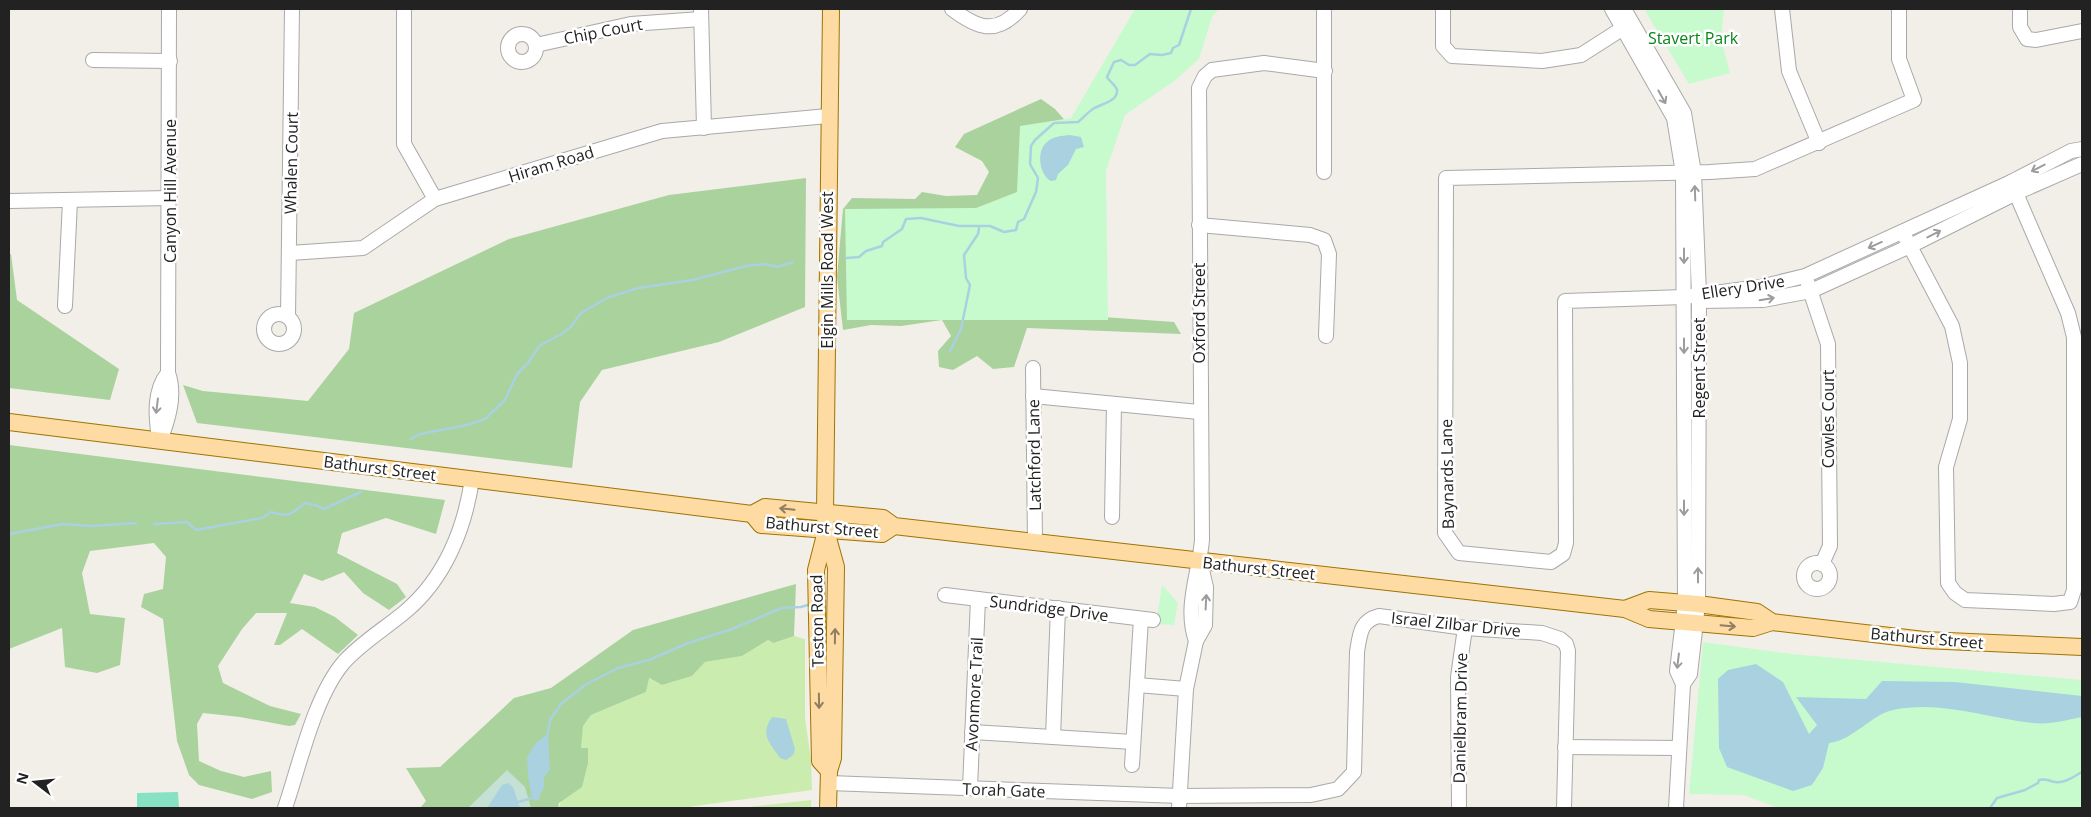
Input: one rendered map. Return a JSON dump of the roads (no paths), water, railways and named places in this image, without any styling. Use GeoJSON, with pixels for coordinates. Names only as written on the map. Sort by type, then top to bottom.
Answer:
{"type":"FeatureCollection","features":[{"type":"Feature","properties":{"kind":"main road","name":"Elgin Mills Road West"},"geometry":{"type":"LineString","coordinates":[[826,531],[828,116],[831,9]]}},
{"type":"Feature","properties":{"kind":"main road","name":"Bathurst Street"},"geometry":{"type":"LineString","coordinates":[[9,422],[752,514],[765,507],[883,518],[894,526],[1625,609],[1649,619],[1753,628],[1772,622],[1924,640],[2082,648]]}},
{"type":"Feature","properties":{"kind":"main road","name":"Bathurst Street"},"geometry":{"type":"LineString","coordinates":[[752,514],[761,525],[826,531],[882,534],[894,526]]}},
{"type":"Feature","properties":{"kind":"main road","name":"Teston Road"},"geometry":{"type":"LineString","coordinates":[[826,531],[816,570],[820,761],[829,777],[828,808]]}},
{"type":"Feature","properties":{"kind":"main road","name":"Bathurst Street"},"geometry":{"type":"LineString","coordinates":[[1625,609],[1649,600],[1691,603],[1757,612],[1772,622]]}},
{"type":"Feature","properties":{"kind":"street","name":"Canyon Hill Avenue"},"geometry":{"type":"LineString","coordinates":[[160,441],[169,419],[172,384],[168,373],[170,198],[169,9]]}},
{"type":"Feature","properties":{"kind":"street","name":"Whalen Court"},"geometry":{"type":"LineString","coordinates":[[288,317],[292,9]]}},
{"type":"Feature","properties":{"kind":"street"},"geometry":{"type":"LineString","coordinates":[[404,9],[404,144],[435,199]]}},
{"type":"Feature","properties":{"kind":"street"},"geometry":{"type":"LineString","coordinates":[[952,9],[978,26],[987,27],[998,26],[1020,9]]}},
{"type":"Feature","properties":{"kind":"street"},"geometry":{"type":"LineString","coordinates":[[1324,9],[1324,172]]}},
{"type":"Feature","properties":{"kind":"street"},"geometry":{"type":"LineString","coordinates":[[1443,9],[1443,46],[1452,56],[1542,61],[1581,55],[1628,25]]}},
{"type":"Feature","properties":{"kind":"street","name":"Regent Street"},"geometry":{"type":"LineString","coordinates":[[1612,9],[1628,25]]}},
{"type":"Feature","properties":{"kind":"street","name":"Regent Street"},"geometry":{"type":"LineString","coordinates":[[1624,9],[1628,25],[1674,118],[1689,173],[1699,297],[1691,603],[1689,623],[1677,671],[1683,684],[1676,808]]}},
{"type":"Feature","properties":{"kind":"street"},"geometry":{"type":"LineString","coordinates":[[1782,9],[1789,72],[1819,143]]}},
{"type":"Feature","properties":{"kind":"street"},"geometry":{"type":"LineString","coordinates":[[1689,173],[1756,169],[1914,100],[1899,59],[1899,9]]}},
{"type":"Feature","properties":{"kind":"street"},"geometry":{"type":"LineString","coordinates":[[2020,9],[2020,27],[2027,39],[2036,40],[2082,31]]}},
{"type":"Feature","properties":{"kind":"street"},"geometry":{"type":"LineString","coordinates":[[701,14],[704,128]]}},
{"type":"Feature","properties":{"kind":"street","name":"Chip Court"},"geometry":{"type":"LineString","coordinates":[[536,45],[631,24],[701,14]]}},
{"type":"Feature","properties":{"kind":"street"},"geometry":{"type":"LineString","coordinates":[[93,60],[170,61]]}},
{"type":"Feature","properties":{"kind":"street","name":"Oxford Street"},"geometry":{"type":"LineString","coordinates":[[1179,802],[1186,689],[1196,641],[1205,625],[1206,587],[1200,562],[1202,538],[1199,412],[1199,88],[1205,76],[1212,70],[1264,63],[1325,71]]}},
{"type":"Feature","properties":{"kind":"street","name":"Hiram Road"},"geometry":{"type":"LineString","coordinates":[[290,253],[363,248],[435,199],[662,131],[828,116]]}},
{"type":"Feature","properties":{"kind":"street","name":"Ellery Drive"},"geometry":{"type":"LineString","coordinates":[[1684,297],[1762,300],[1811,291],[1910,246],[2014,188],[2071,151],[2082,148]]}},
{"type":"Feature","properties":{"kind":"street","name":"Ellery Drive"},"geometry":{"type":"LineString","coordinates":[[1699,297],[1805,276],[1903,233],[2014,188],[2082,164]]}},
{"type":"Feature","properties":{"kind":"street","name":"Regent Street"},"geometry":{"type":"LineString","coordinates":[[1689,173],[1684,297],[1691,603]]}},
{"type":"Feature","properties":{"kind":"street","name":"Baynards Lane"},"geometry":{"type":"LineString","coordinates":[[1684,297],[1565,301],[1566,543],[1563,554],[1551,562],[1459,553],[1445,533],[1446,178],[1689,173]]}},
{"type":"Feature","properties":{"kind":"street"},"geometry":{"type":"LineString","coordinates":[[1903,233],[1952,326],[1960,363],[1960,419],[1946,467],[1948,583],[1955,594],[1965,600],[2054,604],[2070,602],[2074,590],[2074,337],[2068,313],[2014,188]]}},
{"type":"Feature","properties":{"kind":"street"},"geometry":{"type":"LineString","coordinates":[[9,201],[170,198]]}},
{"type":"Feature","properties":{"kind":"street"},"geometry":{"type":"LineString","coordinates":[[64,306],[70,201]]}},
{"type":"Feature","properties":{"kind":"street"},"geometry":{"type":"LineString","coordinates":[[1199,224],[1310,235],[1324,240],[1328,254],[1326,336]]}},
{"type":"Feature","properties":{"kind":"street","name":"Cowles Court"},"geometry":{"type":"LineString","coordinates":[[1805,276],[1828,344],[1830,546],[1822,564]]}},
{"type":"Feature","properties":{"kind":"street","name":"Latchford Lane"},"geometry":{"type":"LineString","coordinates":[[1033,368],[1035,542]]}},
{"type":"Feature","properties":{"kind":"street"},"geometry":{"type":"LineString","coordinates":[[1033,396],[1199,412]]}},
{"type":"Feature","properties":{"kind":"street"},"geometry":{"type":"LineString","coordinates":[[1112,517],[1114,404]]}},
{"type":"Feature","properties":{"kind":"street"},"geometry":{"type":"LineString","coordinates":[[285,808],[322,695],[344,662],[407,610],[422,595],[440,571],[456,542],[467,508],[472,479]]}},
{"type":"Feature","properties":{"kind":"street","name":"Sundridge Drive"},"geometry":{"type":"LineString","coordinates":[[945,596],[1147,619],[1137,685]]}},
{"type":"Feature","properties":{"kind":"street","name":"Avonmore Trail"},"geometry":{"type":"LineString","coordinates":[[970,788],[978,599]]}},
{"type":"Feature","properties":{"kind":"street"},"geometry":{"type":"LineString","coordinates":[[1053,737],[1058,608]]}},
{"type":"Feature","properties":{"kind":"street","name":"Israel Zilbar Drive"},"geometry":{"type":"LineString","coordinates":[[1179,802],[1311,795],[1338,789],[1354,772],[1357,652],[1363,624],[1369,618],[1379,616],[1465,628],[1542,633],[1560,639],[1566,644],[1568,651],[1564,808]]}},
{"type":"Feature","properties":{"kind":"street","name":"Danielbram Drive"},"geometry":{"type":"LineString","coordinates":[[1458,808],[1458,678],[1465,628]]}},
{"type":"Feature","properties":{"kind":"street"},"geometry":{"type":"LineString","coordinates":[[1132,765],[1137,685],[1186,689]]}},
{"type":"Feature","properties":{"kind":"street"},"geometry":{"type":"LineString","coordinates":[[972,732],[1132,742]]}},
{"type":"Feature","properties":{"kind":"street"},"geometry":{"type":"LineString","coordinates":[[1565,747],[1679,748]]}},
{"type":"Feature","properties":{"kind":"street","name":"Torah Gate"},"geometry":{"type":"LineString","coordinates":[[829,777],[1179,802]]}},
{"type":"Feature","properties":{"kind":"water"},"geometry":{"type":"Polygon","coordinates":[[[1070,135],[1081,137],[1084,147],[1076,149],[1068,165],[1058,174],[1056,180],[1051,181],[1044,174],[1040,162],[1041,151],[1047,142],[1052,139],[1070,135]]]}},
{"type":"Feature","properties":{"kind":"water"},"geometry":{"type":"Polygon","coordinates":[[[1756,664],[1783,682],[1809,734],[1817,725],[1796,697],[1866,699],[1882,681],[1955,682],[2082,696],[2082,717],[2058,722],[2039,723],[2015,721],[1946,708],[1911,707],[1885,712],[1847,737],[1829,743],[1823,768],[1812,785],[1793,791],[1727,767],[1719,748],[1718,679],[1728,670],[1756,664]]]}},
{"type":"Feature","properties":{"kind":"water"},"geometry":{"type":"Polygon","coordinates":[[[772,717],[786,719],[795,749],[793,755],[786,760],[780,758],[767,738],[768,723],[772,717]]]}},
{"type":"Feature","properties":{"kind":"water"},"geometry":{"type":"Polygon","coordinates":[[[548,733],[550,770],[544,777],[544,787],[538,800],[535,801],[532,798],[527,758],[534,745],[548,733]]]}},
{"type":"Feature","properties":{"kind":"water"},"geometry":{"type":"Polygon","coordinates":[[[508,783],[513,787],[520,808],[487,808],[502,785],[508,783]]]}},
{"type":"Feature","properties":{"kind":"waterway"},"geometry":{"type":"LineString","coordinates":[[846,258],[859,257],[866,251],[882,246],[883,242],[902,229],[906,219],[921,218],[959,226],[990,226],[1004,232],[1016,230],[1018,222],[1024,219],[1036,192],[1038,178],[1030,164],[1031,146],[1035,140],[1054,123],[1078,122],[1093,109],[1112,100],[1117,94],[1117,90],[1107,77],[1114,62],[1121,60],[1129,65],[1135,65],[1150,54],[1162,55],[1171,53],[1173,48],[1179,45],[1191,9]]}},
{"type":"Feature","properties":{"kind":"waterway"},"geometry":{"type":"LineString","coordinates":[[950,351],[961,329],[970,285],[966,278],[964,255],[978,234],[979,228]]}},
{"type":"Feature","properties":{"kind":"waterway"},"geometry":{"type":"LineString","coordinates":[[410,439],[420,434],[467,425],[485,419],[505,400],[517,374],[528,363],[539,346],[563,333],[570,328],[581,313],[607,298],[638,288],[693,280],[746,266],[765,264],[778,267],[793,262]]}},
{"type":"Feature","properties":{"kind":"waterway"},"geometry":{"type":"LineString","coordinates":[[154,524],[187,522],[196,530],[262,518],[271,512],[287,515],[305,503],[324,509],[361,492]]}},
{"type":"Feature","properties":{"kind":"waterway"},"geometry":{"type":"LineString","coordinates":[[9,534],[63,524],[92,526],[136,523]]}},
{"type":"Feature","properties":{"kind":"waterway"},"geometry":{"type":"LineString","coordinates":[[548,733],[550,720],[561,704],[585,685],[618,668],[649,660],[688,643],[732,629],[782,608],[801,607],[811,604]]}},
{"type":"Feature","properties":{"kind":"waterway"},"geometry":{"type":"LineString","coordinates":[[1990,808],[1997,798],[2025,790],[2038,783],[2039,780],[2062,782],[2082,772]]}},
{"type":"Feature","properties":{"kind":"waterway"},"geometry":{"type":"LineString","coordinates":[[518,802],[532,798]]}},
{"type":"Feature","properties":{"kind":"park label","name":"Stavert Park"},"geometry":{"type":"Point","coordinates":[1693,38]}}]}
